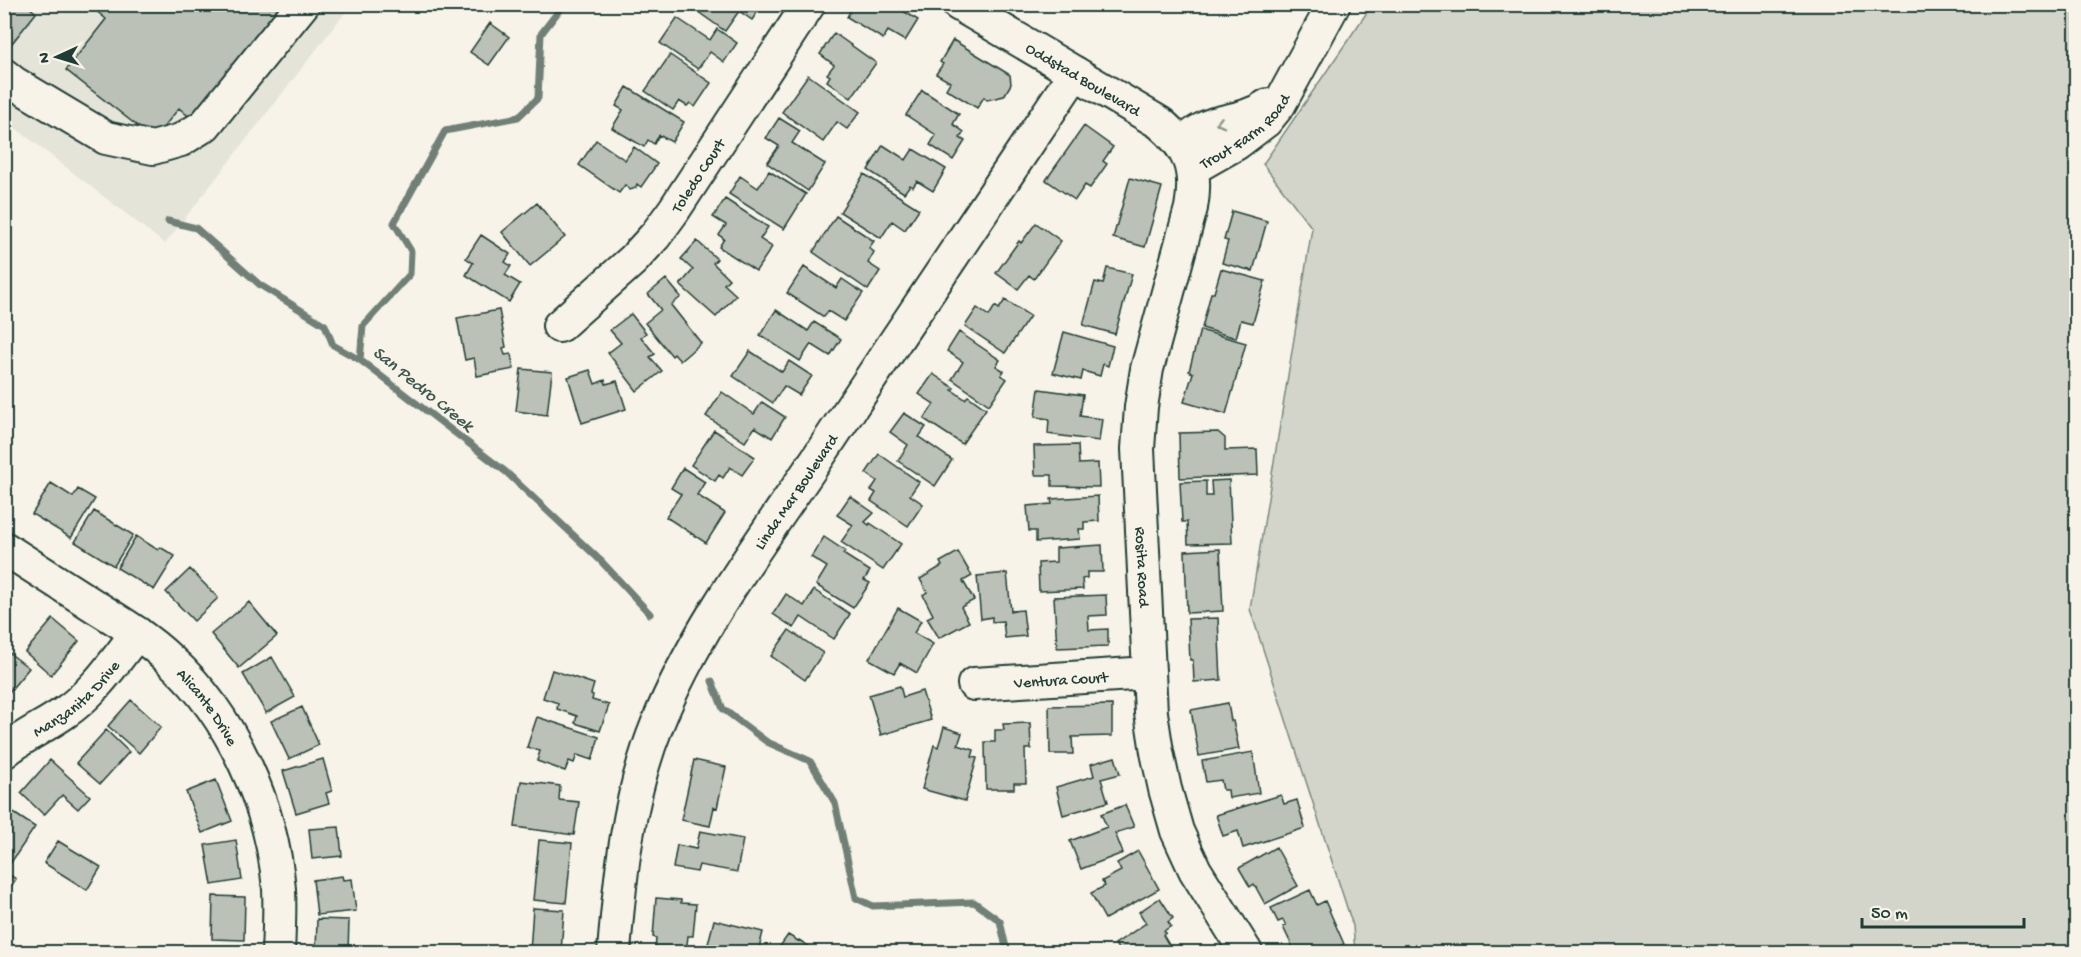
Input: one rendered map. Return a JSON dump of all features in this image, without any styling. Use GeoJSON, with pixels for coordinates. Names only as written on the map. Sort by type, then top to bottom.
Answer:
{"type":"FeatureCollection","features":[{"type":"Feature","properties":{"kind":"street"},"geometry":{"type":"LineString","coordinates":[[4,75],[106,138],[153,148],[181,141],[205,125],[303,4]]}},
{"type":"Feature","properties":{"kind":"street","name":"Toledo Court"},"geometry":{"type":"LineString","coordinates":[[559,326],[633,260],[655,236],[809,4]]}},
{"type":"Feature","properties":{"kind":"street","name":"Oddstad Boulevard"},"geometry":{"type":"LineString","coordinates":[[958,4],[1160,123],[1187,156]]}},
{"type":"Feature","properties":{"kind":"street","name":"Trout Farm Road"},"geometry":{"type":"LineString","coordinates":[[1187,156],[1252,133],[1266,121],[1279,105],[1334,4]]}},
{"type":"Feature","properties":{"kind":"street","name":"Linda Mar Boulevard"},"geometry":{"type":"LineString","coordinates":[[614,952],[621,880],[631,814],[641,772],[654,734],[679,677],[735,582],[1075,72]]}},
{"type":"Feature","properties":{"kind":"street","name":"Rosita Road"},"geometry":{"type":"LineString","coordinates":[[1187,156],[1194,194],[1147,369],[1141,407],[1138,449],[1149,673],[1156,752],[1177,831],[1200,879],[1246,952]]}},
{"type":"Feature","properties":{"kind":"street","name":"Alicante Drive"},"geometry":{"type":"LineString","coordinates":[[4,548],[136,633],[170,660],[199,689],[224,724],[244,762],[260,804],[272,846],[279,889],[278,952]]}},
{"type":"Feature","properties":{"kind":"street","name":"Manzanita Drive"},"geometry":{"type":"LineString","coordinates":[[4,752],[19,739],[65,713],[86,695],[106,674],[136,633]]}},
{"type":"Feature","properties":{"kind":"street","name":"Ventura Court"},"geometry":{"type":"LineString","coordinates":[[974,684],[1149,673]]}},
{"type":"Feature","properties":{"kind":"shaded area"},"geometry":{"type":"Polygon","coordinates":[[[4,5],[351,5],[165,244],[5,120],[4,5]]]}},
{"type":"Feature","properties":{"kind":"shaded area"},"geometry":{"type":"Polygon","coordinates":[[[1372,5],[2076,5],[2076,952],[1355,952],[1353,926],[1250,609],[1312,228],[1263,164],[1372,5]]]}},
{"type":"Feature","properties":{"kind":"building"},"geometry":{"type":"Polygon","coordinates":[[[4,4],[26,4],[36,13],[4,53],[4,4]]]}},
{"type":"Feature","properties":{"kind":"building"},"geometry":{"type":"Polygon","coordinates":[[[100,4],[276,4],[282,9],[194,121],[179,108],[154,139],[66,70],[106,19],[95,10],[100,4]]]}},
{"type":"Feature","properties":{"kind":"building"},"geometry":{"type":"Polygon","coordinates":[[[687,4],[763,4],[752,20],[739,11],[725,31],[687,4]]]}},
{"type":"Feature","properties":{"kind":"building"},"geometry":{"type":"Polygon","coordinates":[[[854,4],[892,4],[918,20],[905,41],[888,31],[883,39],[847,17],[854,4]]]}},
{"type":"Feature","properties":{"kind":"building"},"geometry":{"type":"Polygon","coordinates":[[[677,18],[710,40],[717,29],[737,43],[724,62],[710,52],[698,69],[660,43],[677,18]]]}},
{"type":"Feature","properties":{"kind":"building"},"geometry":{"type":"Polygon","coordinates":[[[490,23],[509,37],[489,65],[470,52],[490,23]]]}},
{"type":"Feature","properties":{"kind":"building"},"geometry":{"type":"Polygon","coordinates":[[[834,33],[876,63],[851,98],[827,81],[830,76],[827,74],[834,65],[820,54],[834,33]]]}},
{"type":"Feature","properties":{"kind":"building"},"geometry":{"type":"Polygon","coordinates":[[[953,40],[1010,75],[1011,84],[1004,96],[987,100],[984,97],[977,108],[946,89],[950,82],[936,74],[953,40]]]}},
{"type":"Feature","properties":{"kind":"building"},"geometry":{"type":"Polygon","coordinates":[[[670,55],[711,83],[695,107],[690,103],[687,106],[679,101],[673,110],[645,91],[670,55]]]}},
{"type":"Feature","properties":{"kind":"building"},"geometry":{"type":"Polygon","coordinates":[[[808,75],[860,112],[847,129],[837,122],[823,142],[782,112],[808,75]]]}},
{"type":"Feature","properties":{"kind":"building"},"geometry":{"type":"Polygon","coordinates":[[[627,87],[684,122],[672,142],[659,135],[654,144],[648,140],[644,147],[612,128],[623,110],[616,106],[627,87]]]}},
{"type":"Feature","properties":{"kind":"building"},"geometry":{"type":"Polygon","coordinates":[[[922,90],[959,114],[953,124],[964,132],[960,138],[965,141],[953,160],[930,145],[936,135],[906,115],[922,90]]]}},
{"type":"Feature","properties":{"kind":"building"},"geometry":{"type":"Polygon","coordinates":[[[779,118],[800,131],[792,143],[825,164],[808,191],[767,163],[779,146],[766,138],[779,118]]]}},
{"type":"Feature","properties":{"kind":"building"},"geometry":{"type":"Polygon","coordinates":[[[1084,126],[1113,147],[1103,161],[1107,164],[1090,188],[1085,185],[1075,200],[1046,180],[1084,126]]]}},
{"type":"Feature","properties":{"kind":"building"},"geometry":{"type":"Polygon","coordinates":[[[596,140],[625,160],[634,147],[657,164],[641,187],[637,184],[636,188],[630,190],[625,185],[619,193],[579,165],[596,140]]]}},
{"type":"Feature","properties":{"kind":"building"},"geometry":{"type":"Polygon","coordinates":[[[883,145],[906,160],[913,149],[946,169],[933,191],[917,181],[913,187],[910,185],[904,193],[868,170],[883,145]]]}},
{"type":"Feature","properties":{"kind":"building"},"geometry":{"type":"Polygon","coordinates":[[[769,171],[806,194],[784,229],[729,194],[740,176],[758,188],[769,171]]]}},
{"type":"Feature","properties":{"kind":"building"},"geometry":{"type":"Polygon","coordinates":[[[864,174],[919,209],[905,230],[892,221],[881,238],[840,212],[864,174]]]}},
{"type":"Feature","properties":{"kind":"building"},"geometry":{"type":"Polygon","coordinates":[[[1130,178],[1162,187],[1145,247],[1113,238],[1130,178]]]}},
{"type":"Feature","properties":{"kind":"building"},"geometry":{"type":"Polygon","coordinates":[[[725,199],[768,227],[760,239],[772,247],[756,271],[719,247],[724,239],[719,235],[726,225],[713,217],[725,199]]]}},
{"type":"Feature","properties":{"kind":"building"},"geometry":{"type":"Polygon","coordinates":[[[537,203],[565,237],[530,266],[502,232],[537,203]]]}},
{"type":"Feature","properties":{"kind":"building"},"geometry":{"type":"Polygon","coordinates":[[[1232,211],[1267,221],[1253,271],[1222,263],[1228,241],[1224,240],[1232,211]]]}},
{"type":"Feature","properties":{"kind":"building"},"geometry":{"type":"Polygon","coordinates":[[[836,216],[874,241],[869,248],[874,252],[868,263],[880,271],[868,290],[813,252],[836,216]]]}},
{"type":"Feature","properties":{"kind":"building"},"geometry":{"type":"Polygon","coordinates":[[[1036,223],[1061,241],[1034,279],[1029,275],[1018,289],[996,273],[1019,241],[1021,243],[1036,223]]]}},
{"type":"Feature","properties":{"kind":"building"},"geometry":{"type":"Polygon","coordinates":[[[481,235],[510,254],[505,262],[511,266],[505,275],[520,284],[509,302],[466,275],[473,263],[466,258],[481,235]]]}},
{"type":"Feature","properties":{"kind":"building"},"geometry":{"type":"Polygon","coordinates":[[[697,241],[717,259],[713,263],[729,279],[724,284],[736,295],[716,317],[680,285],[693,270],[681,259],[697,241]]]}},
{"type":"Feature","properties":{"kind":"building"},"geometry":{"type":"Polygon","coordinates":[[[804,267],[836,288],[842,279],[863,293],[844,321],[828,311],[824,317],[787,293],[804,267]]]}},
{"type":"Feature","properties":{"kind":"building"},"geometry":{"type":"Polygon","coordinates":[[[1107,268],[1132,274],[1115,334],[1083,325],[1095,282],[1103,284],[1107,268]]]}},
{"type":"Feature","properties":{"kind":"building"},"geometry":{"type":"Polygon","coordinates":[[[1221,269],[1265,281],[1253,323],[1241,320],[1236,338],[1202,328],[1211,293],[1214,293],[1221,269]]]}},
{"type":"Feature","properties":{"kind":"building"},"geometry":{"type":"Polygon","coordinates":[[[666,279],[681,297],[671,305],[701,343],[680,361],[674,354],[672,356],[645,323],[661,310],[648,294],[666,279]]]}},
{"type":"Feature","properties":{"kind":"building"},"geometry":{"type":"Polygon","coordinates":[[[1005,300],[1030,316],[1005,353],[965,326],[977,308],[989,316],[995,306],[999,309],[1005,300]]]}},
{"type":"Feature","properties":{"kind":"building"},"geometry":{"type":"Polygon","coordinates":[[[499,310],[506,347],[503,348],[505,355],[511,354],[514,369],[477,376],[474,358],[465,360],[457,318],[499,310]]]}},
{"type":"Feature","properties":{"kind":"building"},"geometry":{"type":"Polygon","coordinates":[[[776,310],[808,331],[814,322],[841,339],[830,356],[811,344],[800,361],[760,335],[776,310]]]}},
{"type":"Feature","properties":{"kind":"building"},"geometry":{"type":"Polygon","coordinates":[[[631,314],[646,333],[641,337],[655,354],[650,357],[662,371],[637,391],[608,353],[621,343],[610,330],[631,314]]]}},
{"type":"Feature","properties":{"kind":"building"},"geometry":{"type":"Polygon","coordinates":[[[1200,330],[1246,343],[1226,414],[1184,402],[1193,373],[1189,371],[1200,330]]]}},
{"type":"Feature","properties":{"kind":"building"},"geometry":{"type":"Polygon","coordinates":[[[959,332],[1000,360],[996,366],[1004,371],[1001,375],[1007,379],[989,405],[952,379],[963,362],[947,351],[959,332]]]}},
{"type":"Feature","properties":{"kind":"building"},"geometry":{"type":"Polygon","coordinates":[[[1064,332],[1113,346],[1108,366],[1103,364],[1100,376],[1083,371],[1081,380],[1053,373],[1064,332]]]}},
{"type":"Feature","properties":{"kind":"building"},"geometry":{"type":"Polygon","coordinates":[[[750,351],[782,372],[789,361],[812,376],[799,395],[784,386],[773,403],[733,376],[750,351]]]}},
{"type":"Feature","properties":{"kind":"building"},"geometry":{"type":"Polygon","coordinates":[[[521,369],[552,372],[547,415],[516,411],[521,369]]]}},
{"type":"Feature","properties":{"kind":"building"},"geometry":{"type":"Polygon","coordinates":[[[590,370],[595,384],[605,380],[606,384],[617,381],[626,409],[582,423],[568,377],[590,370]]]}},
{"type":"Feature","properties":{"kind":"building"},"geometry":{"type":"Polygon","coordinates":[[[933,374],[954,388],[952,390],[965,399],[968,396],[986,409],[962,444],[924,419],[934,404],[919,394],[933,374]]]}},
{"type":"Feature","properties":{"kind":"building"},"geometry":{"type":"Polygon","coordinates":[[[1039,389],[1083,395],[1080,416],[1102,419],[1099,441],[1048,434],[1049,419],[1035,417],[1039,389]]]}},
{"type":"Feature","properties":{"kind":"building"},"geometry":{"type":"Polygon","coordinates":[[[722,392],[754,414],[762,402],[785,417],[772,438],[755,427],[745,442],[706,416],[722,392]]]}},
{"type":"Feature","properties":{"kind":"building"},"geometry":{"type":"Polygon","coordinates":[[[904,413],[926,427],[919,437],[952,460],[935,486],[898,461],[908,445],[890,432],[904,413]]]}},
{"type":"Feature","properties":{"kind":"building"},"geometry":{"type":"Polygon","coordinates":[[[714,430],[755,457],[742,475],[730,467],[723,478],[719,475],[715,481],[691,465],[714,430]]]}},
{"type":"Feature","properties":{"kind":"building"},"geometry":{"type":"Polygon","coordinates":[[[1218,432],[1225,438],[1225,450],[1257,449],[1258,475],[1180,478],[1179,433],[1218,432]]]}},
{"type":"Feature","properties":{"kind":"building"},"geometry":{"type":"Polygon","coordinates":[[[1078,445],[1079,464],[1098,463],[1099,487],[1052,486],[1052,475],[1035,475],[1034,446],[1078,445]]]}},
{"type":"Feature","properties":{"kind":"building"},"geometry":{"type":"Polygon","coordinates":[[[879,454],[919,482],[910,495],[923,504],[908,526],[871,501],[876,493],[871,490],[877,481],[866,473],[879,454]]]}},
{"type":"Feature","properties":{"kind":"building"},"geometry":{"type":"Polygon","coordinates":[[[683,468],[705,482],[697,495],[725,513],[706,543],[666,517],[681,494],[671,488],[683,468]]]}},
{"type":"Feature","properties":{"kind":"building"},"geometry":{"type":"Polygon","coordinates":[[[1229,480],[1232,543],[1188,544],[1187,522],[1182,522],[1180,482],[1206,481],[1206,496],[1212,496],[1211,481],[1229,480]]]}},
{"type":"Feature","properties":{"kind":"building"},"geometry":{"type":"Polygon","coordinates":[[[51,483],[73,497],[78,489],[95,499],[71,538],[32,514],[51,483]]]}},
{"type":"Feature","properties":{"kind":"building"},"geometry":{"type":"Polygon","coordinates":[[[850,496],[874,513],[865,522],[901,544],[883,570],[841,542],[853,525],[837,515],[850,496]]]}},
{"type":"Feature","properties":{"kind":"building"},"geometry":{"type":"Polygon","coordinates":[[[1098,496],[1099,521],[1084,522],[1084,529],[1079,529],[1080,539],[1036,542],[1036,531],[1029,531],[1027,506],[1052,504],[1051,499],[1098,496]]]}},
{"type":"Feature","properties":{"kind":"building"},"geometry":{"type":"Polygon","coordinates":[[[94,511],[133,535],[114,566],[75,542],[94,511]]]}},
{"type":"Feature","properties":{"kind":"building"},"geometry":{"type":"Polygon","coordinates":[[[136,536],[158,550],[160,547],[175,556],[154,590],[117,568],[136,536]]]}},
{"type":"Feature","properties":{"kind":"building"},"geometry":{"type":"Polygon","coordinates":[[[824,537],[845,551],[843,554],[870,571],[864,580],[870,583],[853,608],[816,585],[827,567],[811,557],[824,537]]]}},
{"type":"Feature","properties":{"kind":"building"},"geometry":{"type":"Polygon","coordinates":[[[1102,545],[1103,572],[1087,572],[1087,578],[1082,579],[1083,589],[1039,591],[1038,563],[1056,562],[1056,548],[1102,545]]]}},
{"type":"Feature","properties":{"kind":"building"},"geometry":{"type":"Polygon","coordinates":[[[1220,549],[1223,611],[1187,613],[1185,551],[1220,549]]]}},
{"type":"Feature","properties":{"kind":"building"},"geometry":{"type":"Polygon","coordinates":[[[958,552],[972,576],[963,581],[974,600],[961,607],[969,622],[939,638],[927,618],[933,615],[923,595],[927,592],[920,579],[942,566],[940,562],[958,552]]]}},
{"type":"Feature","properties":{"kind":"building"},"geometry":{"type":"Polygon","coordinates":[[[190,569],[218,598],[194,621],[166,592],[190,569]]]}},
{"type":"Feature","properties":{"kind":"building"},"geometry":{"type":"Polygon","coordinates":[[[1007,573],[1011,611],[1023,610],[1026,636],[1005,638],[1003,621],[992,622],[992,617],[981,619],[977,576],[1007,573]]]}},
{"type":"Feature","properties":{"kind":"building"},"geometry":{"type":"Polygon","coordinates":[[[814,590],[850,614],[834,639],[801,617],[794,628],[773,614],[786,594],[804,606],[814,590]]]}},
{"type":"Feature","properties":{"kind":"building"},"geometry":{"type":"Polygon","coordinates":[[[1106,595],[1107,615],[1088,616],[1089,630],[1108,629],[1108,646],[1057,648],[1054,597],[1106,595]]]}},
{"type":"Feature","properties":{"kind":"building"},"geometry":{"type":"Polygon","coordinates":[[[249,602],[277,636],[239,668],[211,634],[249,602]]]}},
{"type":"Feature","properties":{"kind":"building"},"geometry":{"type":"Polygon","coordinates":[[[898,608],[921,621],[914,633],[933,644],[917,673],[900,663],[894,673],[869,659],[898,608]]]}},
{"type":"Feature","properties":{"kind":"building"},"geometry":{"type":"Polygon","coordinates":[[[1218,618],[1221,680],[1194,682],[1193,660],[1190,660],[1188,619],[1218,618]]]}},
{"type":"Feature","properties":{"kind":"building"},"geometry":{"type":"Polygon","coordinates":[[[53,619],[79,641],[51,675],[25,652],[53,619]]]}},
{"type":"Feature","properties":{"kind":"building"},"geometry":{"type":"Polygon","coordinates":[[[789,630],[823,653],[805,680],[771,656],[789,630]]]}},
{"type":"Feature","properties":{"kind":"building"},"geometry":{"type":"Polygon","coordinates":[[[4,649],[29,668],[4,698],[4,649]]]}},
{"type":"Feature","properties":{"kind":"building"},"geometry":{"type":"Polygon","coordinates":[[[272,657],[295,697],[266,713],[243,674],[272,657]]]}},
{"type":"Feature","properties":{"kind":"building"},"geometry":{"type":"Polygon","coordinates":[[[552,670],[594,684],[592,700],[609,705],[600,731],[575,723],[577,716],[557,709],[558,703],[543,698],[552,670]]]}},
{"type":"Feature","properties":{"kind":"building"},"geometry":{"type":"Polygon","coordinates":[[[900,686],[903,697],[922,691],[931,720],[881,735],[869,695],[900,686]]]}},
{"type":"Feature","properties":{"kind":"building"},"geometry":{"type":"Polygon","coordinates":[[[131,700],[161,727],[139,753],[108,726],[131,700]]]}},
{"type":"Feature","properties":{"kind":"building"},"geometry":{"type":"Polygon","coordinates":[[[1228,703],[1239,749],[1199,756],[1191,710],[1228,703]]]}},
{"type":"Feature","properties":{"kind":"building"},"geometry":{"type":"Polygon","coordinates":[[[1112,705],[1112,736],[1072,737],[1073,754],[1050,754],[1049,706],[1112,705]]]}},
{"type":"Feature","properties":{"kind":"building"},"geometry":{"type":"Polygon","coordinates":[[[302,707],[319,745],[289,759],[271,721],[302,707]]]}},
{"type":"Feature","properties":{"kind":"building"},"geometry":{"type":"Polygon","coordinates":[[[537,717],[599,737],[592,760],[577,755],[574,763],[569,761],[565,771],[537,761],[540,751],[527,747],[537,717]]]}},
{"type":"Feature","properties":{"kind":"building"},"geometry":{"type":"Polygon","coordinates":[[[1030,723],[1031,749],[1025,749],[1026,783],[1014,783],[1014,789],[986,789],[985,742],[995,742],[995,730],[1004,730],[1003,724],[1030,723]]]}},
{"type":"Feature","properties":{"kind":"building"},"geometry":{"type":"Polygon","coordinates":[[[944,727],[962,733],[958,745],[974,750],[972,757],[977,758],[965,801],[922,789],[934,745],[938,747],[944,727]]]}},
{"type":"Feature","properties":{"kind":"building"},"geometry":{"type":"Polygon","coordinates":[[[106,730],[129,752],[100,784],[76,763],[106,730]]]}},
{"type":"Feature","properties":{"kind":"building"},"geometry":{"type":"Polygon","coordinates":[[[1253,752],[1259,793],[1229,798],[1228,790],[1223,790],[1221,780],[1206,782],[1202,761],[1253,752]]]}},
{"type":"Feature","properties":{"kind":"building"},"geometry":{"type":"Polygon","coordinates":[[[1115,757],[1120,774],[1101,779],[1108,802],[1063,815],[1056,787],[1094,776],[1091,764],[1115,757]]]}},
{"type":"Feature","properties":{"kind":"building"},"geometry":{"type":"Polygon","coordinates":[[[323,759],[332,791],[326,793],[329,803],[296,813],[283,771],[323,759]]]}},
{"type":"Feature","properties":{"kind":"building"},"geometry":{"type":"Polygon","coordinates":[[[50,760],[90,796],[78,809],[62,795],[44,815],[21,793],[50,760]]]}},
{"type":"Feature","properties":{"kind":"building"},"geometry":{"type":"Polygon","coordinates":[[[694,760],[726,767],[717,808],[714,807],[710,826],[681,820],[694,760]]]}},
{"type":"Feature","properties":{"kind":"building"},"geometry":{"type":"Polygon","coordinates":[[[216,780],[232,821],[202,833],[186,792],[216,780]]]}},
{"type":"Feature","properties":{"kind":"building"},"geometry":{"type":"Polygon","coordinates":[[[521,781],[560,786],[559,800],[579,802],[574,835],[515,827],[521,781]]]}},
{"type":"Feature","properties":{"kind":"building"},"geometry":{"type":"Polygon","coordinates":[[[1281,795],[1284,804],[1297,800],[1305,828],[1243,848],[1238,831],[1223,836],[1216,815],[1281,795]]]}},
{"type":"Feature","properties":{"kind":"building"},"geometry":{"type":"Polygon","coordinates":[[[1125,805],[1134,827],[1115,833],[1123,853],[1081,869],[1070,841],[1107,827],[1101,814],[1125,805]]]}},
{"type":"Feature","properties":{"kind":"building"},"geometry":{"type":"Polygon","coordinates":[[[9,810],[35,827],[10,864],[4,860],[4,817],[9,810]]]}},
{"type":"Feature","properties":{"kind":"building"},"geometry":{"type":"Polygon","coordinates":[[[339,827],[342,856],[312,859],[309,829],[339,827]]]}},
{"type":"Feature","properties":{"kind":"building"},"geometry":{"type":"Polygon","coordinates":[[[700,831],[743,839],[737,872],[699,865],[697,872],[673,868],[677,845],[696,849],[700,831]]]}},
{"type":"Feature","properties":{"kind":"building"},"geometry":{"type":"Polygon","coordinates":[[[236,840],[242,880],[212,885],[205,845],[236,840]]]}},
{"type":"Feature","properties":{"kind":"building"},"geometry":{"type":"Polygon","coordinates":[[[539,840],[572,843],[566,903],[533,900],[539,840]]]}},
{"type":"Feature","properties":{"kind":"building"},"geometry":{"type":"Polygon","coordinates":[[[58,841],[101,867],[87,890],[44,863],[58,841]]]}},
{"type":"Feature","properties":{"kind":"building"},"geometry":{"type":"Polygon","coordinates":[[[1276,847],[1298,886],[1265,904],[1254,884],[1250,887],[1239,868],[1276,847]]]}},
{"type":"Feature","properties":{"kind":"building"},"geometry":{"type":"Polygon","coordinates":[[[1138,851],[1159,889],[1105,919],[1091,893],[1105,886],[1102,881],[1121,871],[1117,863],[1138,851]]]}},
{"type":"Feature","properties":{"kind":"building"},"geometry":{"type":"Polygon","coordinates":[[[4,871],[16,879],[4,897],[4,871]]]}},
{"type":"Feature","properties":{"kind":"building"},"geometry":{"type":"Polygon","coordinates":[[[342,876],[343,880],[352,879],[356,911],[317,915],[313,880],[342,876]]]}},
{"type":"Feature","properties":{"kind":"building"},"geometry":{"type":"Polygon","coordinates":[[[1310,890],[1317,905],[1325,901],[1344,944],[1326,952],[1295,952],[1283,927],[1286,926],[1283,920],[1278,922],[1271,908],[1310,890]]]}},
{"type":"Feature","properties":{"kind":"building"},"geometry":{"type":"Polygon","coordinates":[[[213,896],[245,897],[244,940],[212,939],[213,896]]]}},
{"type":"Feature","properties":{"kind":"building"},"geometry":{"type":"Polygon","coordinates":[[[656,898],[696,904],[693,936],[688,936],[686,952],[655,952],[656,938],[653,937],[656,898]]]}},
{"type":"Feature","properties":{"kind":"building"},"geometry":{"type":"Polygon","coordinates":[[[1160,898],[1173,918],[1168,922],[1171,926],[1164,931],[1166,933],[1163,935],[1169,945],[1157,952],[1120,952],[1115,944],[1146,923],[1139,912],[1160,898]]]}},
{"type":"Feature","properties":{"kind":"building"},"geometry":{"type":"Polygon","coordinates":[[[533,908],[564,910],[561,952],[530,952],[533,908]]]}},
{"type":"Feature","properties":{"kind":"building"},"geometry":{"type":"Polygon","coordinates":[[[317,919],[349,920],[348,952],[316,952],[317,919]]]}},
{"type":"Feature","properties":{"kind":"building"},"geometry":{"type":"Polygon","coordinates":[[[714,920],[763,932],[758,952],[706,952],[714,920]]]}},
{"type":"Feature","properties":{"kind":"building"},"geometry":{"type":"Polygon","coordinates":[[[788,935],[799,940],[818,952],[776,952],[788,935]]]}},
{"type":"Feature","properties":{"kind":"building"},"geometry":{"type":"Polygon","coordinates":[[[211,947],[244,947],[244,952],[211,952],[211,947]]]}},
{"type":"Feature","properties":{"kind":"waterway","name":"San Pedro Creek"},"geometry":{"type":"LineString","coordinates":[[564,4],[541,34],[538,98],[518,117],[445,131],[394,223],[411,251],[410,274],[363,326],[360,360],[506,472],[601,561],[650,614]]}},
{"type":"Feature","properties":{"kind":"waterway"},"geometry":{"type":"LineString","coordinates":[[168,221],[196,228],[260,285],[325,325],[333,345],[360,360]]}},
{"type":"Feature","properties":{"kind":"waterway"},"geometry":{"type":"LineString","coordinates":[[712,681],[723,709],[767,742],[810,761],[835,803],[856,898],[873,906],[974,902],[1000,921],[1007,952]]}}]}
